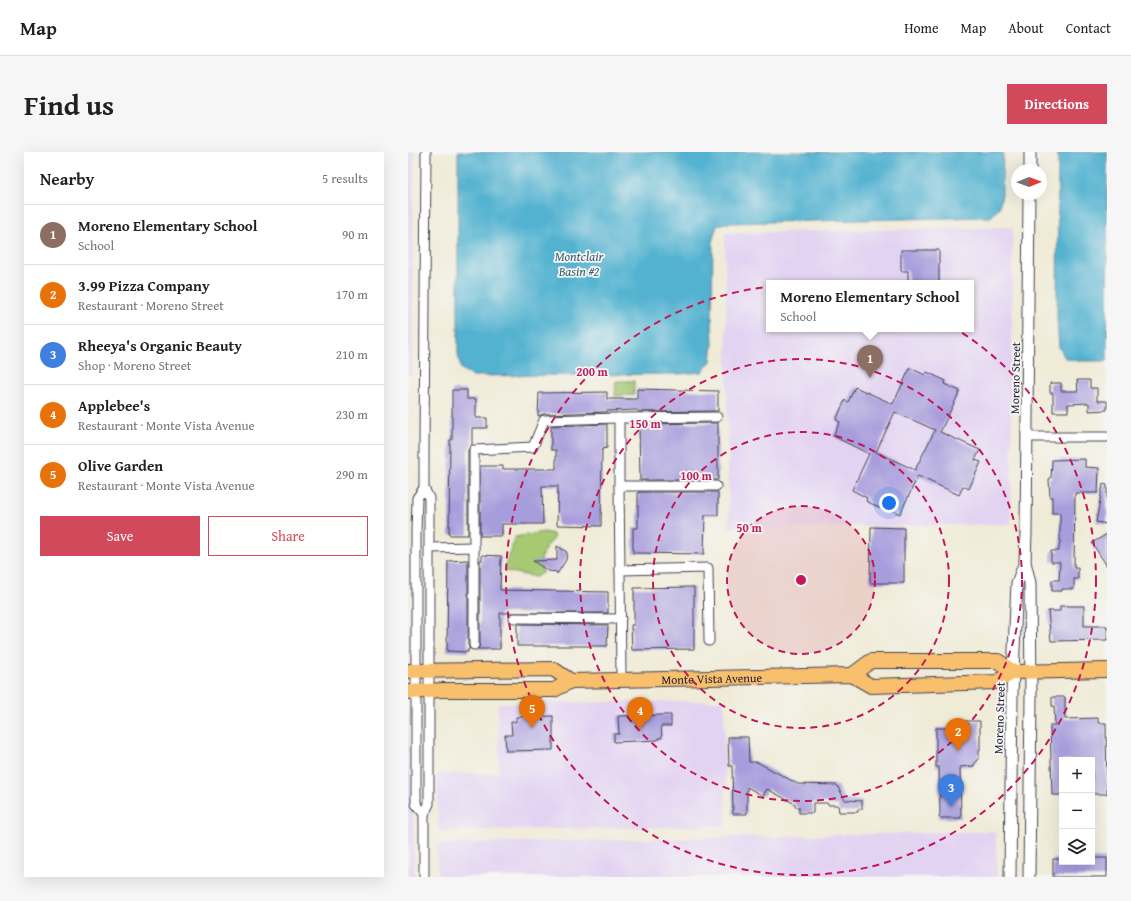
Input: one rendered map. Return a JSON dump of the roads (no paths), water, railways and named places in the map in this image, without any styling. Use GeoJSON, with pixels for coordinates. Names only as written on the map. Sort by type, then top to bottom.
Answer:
{"type":"FeatureCollection","features":[{"type":"Feature","properties":{"kind":"main road"},"geometry":{"type":"LineString","coordinates":[[1013,672],[998,661],[871,661],[852,675],[871,686],[997,682],[1013,672],[1107,670]]}},
{"type":"Feature","properties":{"kind":"main road"},"geometry":{"type":"LineString","coordinates":[[417,671],[553,669],[571,680],[554,690],[418,691]]}},
{"type":"Feature","properties":{"kind":"main road","name":"Monte Vista Avenue"},"geometry":{"type":"LineString","coordinates":[[571,680],[852,675]]}},
{"type":"Feature","properties":{"kind":"street"},"geometry":{"type":"LineString","coordinates":[[417,671],[429,548],[429,498],[424,488],[426,152]]}},
{"type":"Feature","properties":{"kind":"street"},"geometry":{"type":"LineString","coordinates":[[1030,152],[1030,164]]}},
{"type":"Feature","properties":{"kind":"street","name":"Moreno Street"},"geometry":{"type":"LineString","coordinates":[[1029,200],[1025,562],[1030,583],[1031,696],[1029,877]]}},
{"type":"Feature","properties":{"kind":"street"},"geometry":{"type":"LineString","coordinates":[[474,645],[474,450],[533,447],[544,420],[717,417]]}},
{"type":"Feature","properties":{"kind":"street"},"geometry":{"type":"LineString","coordinates":[[619,418],[622,680]]}},
{"type":"Feature","properties":{"kind":"street"},"geometry":{"type":"LineString","coordinates":[[1027,437],[1107,437]]}},
{"type":"Feature","properties":{"kind":"street"},"geometry":{"type":"LineString","coordinates":[[619,486],[716,486]]}},
{"type":"Feature","properties":{"kind":"street"},"geometry":{"type":"LineString","coordinates":[[424,488],[417,498],[412,512],[418,691],[429,804],[424,814],[424,877]]}},
{"type":"Feature","properties":{"kind":"street"},"geometry":{"type":"LineString","coordinates":[[429,548],[474,547]]}},
{"type":"Feature","properties":{"kind":"street","name":"Moreno Street"},"geometry":{"type":"LineString","coordinates":[[1010,877],[1011,709],[1017,582],[1025,562]]}},
{"type":"Feature","properties":{"kind":"street"},"geometry":{"type":"LineString","coordinates":[[620,570],[708,568],[709,641]]}},
{"type":"Feature","properties":{"kind":"street"},"geometry":{"type":"LineString","coordinates":[[514,618],[621,619]]}},
{"type":"Feature","properties":{"kind":"water","name":"Montclair Basin #2"},"geometry":{"type":"Polygon","coordinates":[[[458,152],[1003,152],[1002,195],[999,208],[991,217],[725,223],[717,226],[713,238],[713,343],[711,361],[702,372],[679,374],[472,376],[461,369],[458,355],[458,152]]]}},
{"type":"Feature","properties":{"kind":"water"},"geometry":{"type":"Polygon","coordinates":[[[1058,152],[1107,152],[1107,361],[1077,361],[1065,358],[1059,347],[1057,319],[1058,152]]]}},
{"type":"Feature","properties":{"kind":"place","name":"Moreno Elementary School"},"geometry":{"type":"Point","coordinates":[870,378]}},
{"type":"Feature","properties":{"kind":"place","name":"Olive Garden"},"geometry":{"type":"Point","coordinates":[532,728]}},
{"type":"Feature","properties":{"kind":"place","name":"Applebee's"},"geometry":{"type":"Point","coordinates":[640,730]}},
{"type":"Feature","properties":{"kind":"place","name":"3.99 Pizza Company"},"geometry":{"type":"Point","coordinates":[958,751]}},
{"type":"Feature","properties":{"kind":"place","name":"Rheeya's Organic Beauty"},"geometry":{"type":"Point","coordinates":[951,807]}}]}
